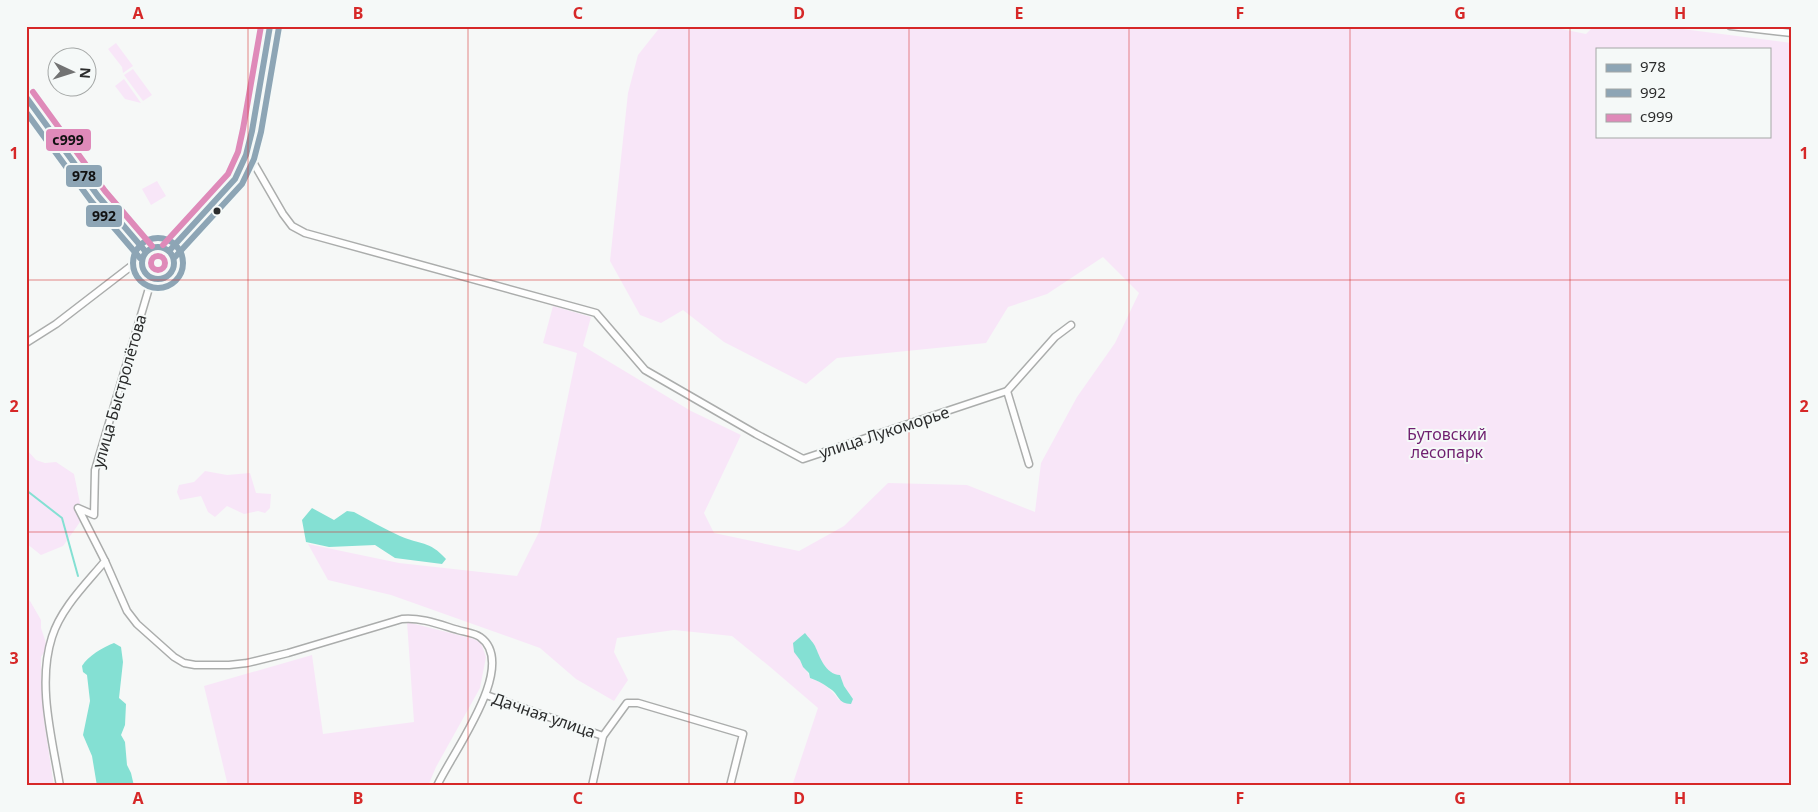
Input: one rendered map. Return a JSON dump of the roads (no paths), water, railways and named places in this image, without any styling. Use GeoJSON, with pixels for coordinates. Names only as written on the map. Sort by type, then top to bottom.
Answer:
{"type":"FeatureCollection","features":[{"type":"Feature","properties":{"kind":"street"},"geometry":{"type":"LineString","coordinates":[[169,251],[235,179],[246,155],[252,131],[270,26]]}},
{"type":"Feature","properties":{"kind":"street"},"geometry":{"type":"LineString","coordinates":[[1730,26],[1792,33]]}},
{"type":"Feature","properties":{"kind":"street"},"geometry":{"type":"LineString","coordinates":[[26,97],[144,255],[143,270],[147,275],[152,278],[164,278],[173,269],[172,256],[169,251],[157,247],[144,255],[64,318],[26,344]]}},
{"type":"Feature","properties":{"kind":"street","name":"улица Лукоморье"},"geometry":{"type":"LineString","coordinates":[[246,155],[253,162],[292,226],[305,233],[596,313],[644,370],[803,459],[1007,391],[1055,338],[1071,325]]}},
{"type":"Feature","properties":{"kind":"street","name":"улица Быстролётова"},"geometry":{"type":"LineString","coordinates":[[104,561],[78,508],[94,515],[95,470],[152,278]]}},
{"type":"Feature","properties":{"kind":"street"},"geometry":{"type":"LineString","coordinates":[[1007,391],[1029,464]]}},
{"type":"Feature","properties":{"kind":"street"},"geometry":{"type":"LineString","coordinates":[[60,786],[49,718],[46,683],[47,658],[52,636],[62,615],[104,561],[127,611],[137,624],[174,657],[184,663],[195,665],[247,663],[288,653],[402,618],[410,618],[479,636],[487,644],[491,655],[492,669],[486,695],[472,727],[437,786]]}},
{"type":"Feature","properties":{"kind":"street","name":"Дачная улица"},"geometry":{"type":"LineString","coordinates":[[486,695],[603,736]]}},
{"type":"Feature","properties":{"kind":"street","name":"Дачная улица"},"geometry":{"type":"LineString","coordinates":[[592,786],[603,736],[627,703],[638,703],[743,734],[730,786]]}},
{"type":"Feature","properties":{"kind":"waterway"},"geometry":{"type":"LineString","coordinates":[[26,490],[62,518],[78,576]]}},
{"type":"Feature","properties":{"kind":"park label","name":"Бутовский лесопарк"},"geometry":{"type":"Point","coordinates":[1447,443]}}]}
